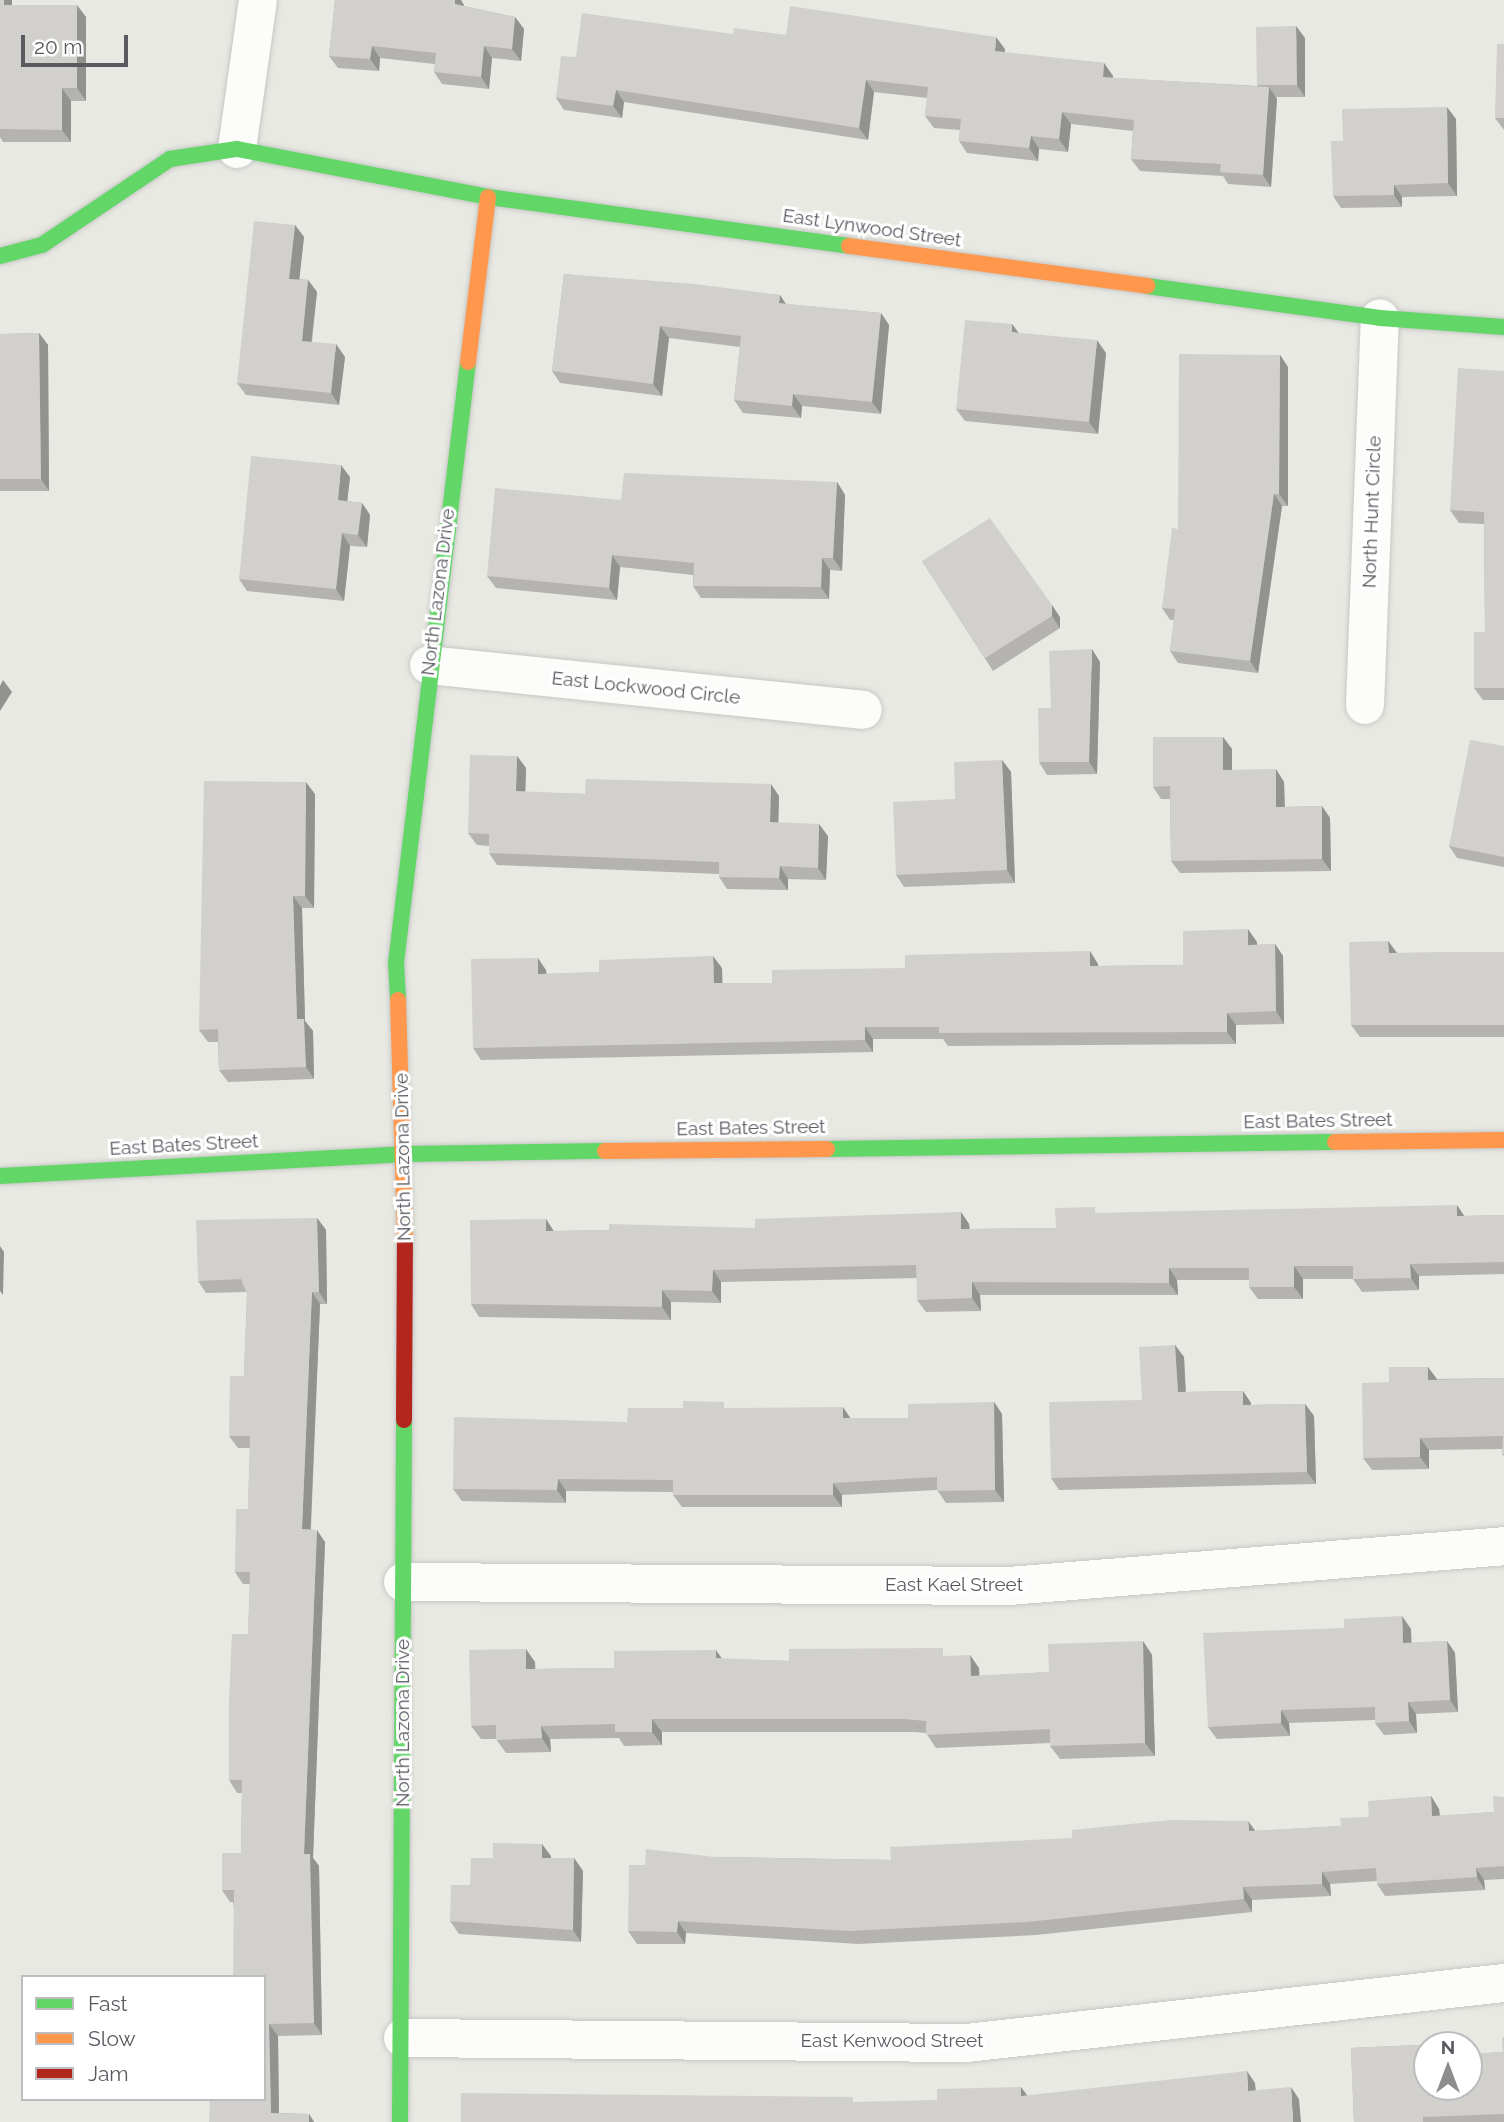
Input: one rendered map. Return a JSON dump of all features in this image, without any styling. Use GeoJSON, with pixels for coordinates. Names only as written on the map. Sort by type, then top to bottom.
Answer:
{"type":"FeatureCollection","features":[{"type":"Feature","properties":{"kind":"street"},"geometry":{"type":"LineString","coordinates":[[237,149],[258,0]]}},
{"type":"Feature","properties":{"kind":"street","name":"East Lynwood Street"},"geometry":{"type":"LineString","coordinates":[[0,256],[42,245],[170,159],[237,149],[488,197],[1380,318],[1504,327]]}},
{"type":"Feature","properties":{"kind":"street","name":"North Lazona Drive"},"geometry":{"type":"LineString","coordinates":[[400,2122],[403,2038],[407,1154],[396,963],[429,665],[488,197]]}},
{"type":"Feature","properties":{"kind":"street","name":"North Hunt Circle"},"geometry":{"type":"LineString","coordinates":[[1365,705],[1380,318]]}},
{"type":"Feature","properties":{"kind":"street","name":"East Lockwood Circle"},"geometry":{"type":"LineString","coordinates":[[429,665],[863,710]]}},
{"type":"Feature","properties":{"kind":"street","name":"East Bates Street"},"geometry":{"type":"LineString","coordinates":[[0,1176],[407,1154],[1504,1140]]}},
{"type":"Feature","properties":{"kind":"street","name":"East Kael Street"},"geometry":{"type":"LineString","coordinates":[[403,1582],[1009,1586],[1504,1546]]}},
{"type":"Feature","properties":{"kind":"street","name":"East Kenwood Street"},"geometry":{"type":"LineString","coordinates":[[403,2038],[967,2043],[1504,1983]]}},
{"type":"Feature","properties":{"kind":"building"},"geometry":{"type":"Polygon","coordinates":[[[0,0],[4,0],[4,5],[77,5],[77,88],[62,88],[62,130],[0,129],[0,0]]]}},
{"type":"Feature","properties":{"kind":"building"},"geometry":{"type":"Polygon","coordinates":[[[335,0],[455,0],[455,4],[515,17],[512,49],[484,46],[481,77],[434,72],[436,53],[372,46],[370,59],[329,56],[335,0]]]}},
{"type":"Feature","properties":{"kind":"building"},"geometry":{"type":"Polygon","coordinates":[[[790,6],[996,37],[995,51],[1104,63],[1103,77],[1269,87],[1263,175],[1220,172],[1221,164],[1131,159],[1134,120],[1062,112],[1059,139],[1031,136],[1029,148],[959,141],[961,119],[925,116],[928,87],[866,80],[859,128],[616,90],[613,106],[556,98],[561,56],[576,57],[582,13],[733,34],[734,28],[786,35],[790,6]]]}},
{"type":"Feature","properties":{"kind":"building"},"geometry":{"type":"Polygon","coordinates":[[[1296,26],[1297,85],[1257,85],[1256,27],[1296,26]]]}},
{"type":"Feature","properties":{"kind":"building"},"geometry":{"type":"Polygon","coordinates":[[[1497,44],[1504,44],[1504,118],[1495,118],[1497,44]]]}},
{"type":"Feature","properties":{"kind":"building"},"geometry":{"type":"Polygon","coordinates":[[[1447,107],[1448,183],[1394,185],[1394,195],[1333,196],[1331,141],[1343,141],[1342,109],[1447,107]]]}},
{"type":"Feature","properties":{"kind":"building"},"geometry":{"type":"Polygon","coordinates":[[[254,221],[295,225],[289,279],[308,280],[302,341],[336,344],[331,393],[237,383],[254,221]]]}},
{"type":"Feature","properties":{"kind":"building"},"geometry":{"type":"Polygon","coordinates":[[[564,274],[695,284],[780,295],[779,303],[881,313],[872,402],[793,394],[792,406],[734,400],[741,336],[660,326],[653,384],[552,371],[564,274]]]}},
{"type":"Feature","properties":{"kind":"building"},"geometry":{"type":"Polygon","coordinates":[[[965,320],[1012,324],[1012,332],[1097,340],[1089,422],[956,409],[965,320]]]}},
{"type":"Feature","properties":{"kind":"building"},"geometry":{"type":"Polygon","coordinates":[[[39,333],[41,479],[0,479],[0,334],[39,333]]]}},
{"type":"Feature","properties":{"kind":"building"},"geometry":{"type":"Polygon","coordinates":[[[1179,354],[1280,355],[1279,494],[1274,494],[1250,661],[1170,651],[1175,609],[1162,608],[1172,528],[1178,529],[1179,354]]]}},
{"type":"Feature","properties":{"kind":"building"},"geometry":{"type":"Polygon","coordinates":[[[1458,368],[1504,371],[1504,688],[1474,688],[1474,632],[1485,632],[1484,512],[1450,510],[1458,368]]]}},
{"type":"Feature","properties":{"kind":"building"},"geometry":{"type":"Polygon","coordinates":[[[251,456],[341,465],[338,500],[362,503],[358,535],[342,533],[336,589],[239,579],[251,456]]]}},
{"type":"Feature","properties":{"kind":"building"},"geometry":{"type":"Polygon","coordinates":[[[624,473],[837,482],[833,558],[822,558],[821,587],[693,586],[694,563],[612,555],[609,588],[487,576],[495,488],[621,500],[624,473]]]}},
{"type":"Feature","properties":{"kind":"building"},"geometry":{"type":"Polygon","coordinates":[[[990,518],[1052,605],[1052,616],[985,658],[922,561],[990,518]]]}},
{"type":"Feature","properties":{"kind":"building"},"geometry":{"type":"Polygon","coordinates":[[[1092,649],[1089,762],[1039,762],[1038,708],[1051,708],[1049,651],[1092,649]]]}},
{"type":"Feature","properties":{"kind":"building"},"geometry":{"type":"Polygon","coordinates":[[[1153,737],[1223,737],[1223,770],[1276,769],[1276,807],[1322,806],[1322,859],[1171,861],[1170,786],[1153,787],[1153,737]]]}},
{"type":"Feature","properties":{"kind":"building"},"geometry":{"type":"Polygon","coordinates":[[[1470,740],[1504,746],[1504,857],[1449,846],[1470,740]]]}},
{"type":"Feature","properties":{"kind":"building"},"geometry":{"type":"Polygon","coordinates":[[[470,755],[517,756],[516,791],[585,794],[586,779],[771,784],[770,822],[819,824],[818,868],[780,866],[779,878],[719,877],[719,862],[489,853],[489,834],[468,833],[470,755]]]}},
{"type":"Feature","properties":{"kind":"building"},"geometry":{"type":"Polygon","coordinates":[[[1002,760],[1007,870],[896,875],[893,802],[955,799],[954,762],[1002,760]]]}},
{"type":"Feature","properties":{"kind":"building"},"geometry":{"type":"Polygon","coordinates":[[[204,781],[306,782],[305,896],[293,896],[297,1019],[304,1019],[306,1067],[219,1070],[218,1029],[199,1030],[204,781]]]}},
{"type":"Feature","properties":{"kind":"building"},"geometry":{"type":"Polygon","coordinates":[[[1248,929],[1248,945],[1275,944],[1276,1011],[1227,1013],[1227,1032],[939,1033],[939,1027],[865,1027],[865,1040],[473,1048],[471,959],[538,958],[538,974],[599,972],[599,960],[713,956],[714,983],[772,983],[772,970],[905,968],[905,955],[1090,951],[1090,966],[1183,965],[1183,931],[1248,929]]]}},
{"type":"Feature","properties":{"kind":"building"},"geometry":{"type":"Polygon","coordinates":[[[1388,941],[1389,953],[1504,952],[1504,1025],[1351,1025],[1349,942],[1388,941]]]}},
{"type":"Feature","properties":{"kind":"building"},"geometry":{"type":"Polygon","coordinates":[[[1457,1205],[1457,1216],[1504,1215],[1504,1262],[1410,1264],[1411,1278],[1353,1279],[1353,1266],[1294,1266],[1294,1287],[1249,1287],[1249,1268],[1169,1268],[1169,1283],[972,1282],[972,1298],[917,1300],[916,1265],[713,1270],[712,1291],[662,1290],[662,1307],[471,1304],[470,1220],[546,1219],[546,1231],[609,1230],[609,1224],[755,1228],[755,1219],[961,1212],[961,1229],[1056,1228],[1055,1208],[1095,1207],[1095,1213],[1457,1205]]]}},
{"type":"Feature","properties":{"kind":"building"},"geometry":{"type":"Polygon","coordinates":[[[317,1218],[319,1292],[312,1292],[302,1529],[317,1530],[304,1854],[310,1854],[314,2023],[269,2024],[271,2113],[309,2114],[309,2122],[209,2122],[210,2101],[266,2101],[266,1975],[233,1975],[234,1890],[222,1890],[222,1853],[241,1853],[242,1780],[229,1780],[229,1700],[232,1634],[248,1634],[250,1572],[235,1572],[236,1509],[248,1509],[250,1436],[229,1436],[230,1376],[244,1376],[247,1294],[241,1279],[198,1281],[196,1220],[317,1218]]]}},
{"type":"Feature","properties":{"kind":"building"},"geometry":{"type":"Polygon","coordinates":[[[1175,1345],[1178,1392],[1243,1391],[1243,1405],[1305,1404],[1307,1472],[1051,1478],[1049,1402],[1142,1400],[1139,1347],[1175,1345]]]}},
{"type":"Feature","properties":{"kind":"building"},"geometry":{"type":"Polygon","coordinates":[[[1389,1367],[1428,1367],[1428,1380],[1504,1378],[1504,1454],[1503,1436],[1420,1438],[1420,1457],[1363,1458],[1362,1383],[1389,1382],[1389,1367]]]}},
{"type":"Feature","properties":{"kind":"building"},"geometry":{"type":"Polygon","coordinates":[[[683,1401],[724,1402],[724,1408],[843,1407],[843,1418],[908,1418],[908,1404],[994,1402],[995,1490],[937,1491],[937,1477],[833,1483],[833,1495],[673,1495],[673,1480],[558,1479],[557,1490],[453,1489],[454,1417],[627,1422],[628,1408],[683,1408],[683,1401]]]}},
{"type":"Feature","properties":{"kind":"building"},"geometry":{"type":"Polygon","coordinates":[[[1402,1616],[1403,1643],[1447,1641],[1450,1700],[1408,1702],[1409,1721],[1375,1723],[1375,1707],[1281,1710],[1281,1723],[1208,1727],[1203,1633],[1344,1628],[1344,1619],[1402,1616]]]}},
{"type":"Feature","properties":{"kind":"building"},"geometry":{"type":"Polygon","coordinates":[[[1143,1641],[1145,1743],[1050,1746],[1050,1729],[926,1735],[926,1721],[904,1719],[652,1719],[652,1732],[615,1732],[615,1724],[541,1726],[542,1738],[496,1740],[496,1725],[471,1726],[469,1650],[526,1649],[526,1669],[614,1668],[614,1651],[716,1650],[716,1658],[789,1661],[789,1649],[943,1648],[943,1656],[970,1655],[971,1676],[1049,1672],[1048,1644],[1143,1641]]]}},
{"type":"Feature","properties":{"kind":"building"},"geometry":{"type":"Polygon","coordinates":[[[1431,1796],[1432,1816],[1494,1812],[1493,1796],[1504,1797],[1504,1866],[1476,1868],[1477,1877],[1377,1884],[1376,1868],[1322,1872],[1322,1884],[1243,1887],[1244,1899],[1027,1922],[849,1931],[678,1921],[677,1932],[628,1931],[629,1865],[645,1865],[646,1849],[715,1857],[891,1860],[890,1847],[1072,1838],[1072,1830],[1171,1820],[1248,1821],[1249,1831],[1341,1826],[1340,1818],[1369,1817],[1368,1801],[1431,1796]]]}},
{"type":"Feature","properties":{"kind":"building"},"geometry":{"type":"Polygon","coordinates":[[[493,1843],[542,1844],[542,1858],[574,1858],[573,1930],[450,1921],[451,1885],[470,1885],[471,1858],[493,1858],[493,1843]]]}},
{"type":"Feature","properties":{"kind":"building"},"geometry":{"type":"Polygon","coordinates":[[[1504,2037],[1504,2114],[1423,2117],[1423,2122],[1354,2122],[1351,2048],[1413,2045],[1413,2101],[1483,2101],[1483,2053],[1503,2052],[1504,2037]]]}},
{"type":"Feature","properties":{"kind":"building"},"geometry":{"type":"Polygon","coordinates":[[[1247,2071],[1248,2091],[1291,2087],[1293,2122],[461,2122],[461,2093],[853,2097],[853,2102],[937,2100],[937,2089],[1021,2087],[1021,2096],[1247,2071]]]}},
{"type":"Feature","properties":{"kind":"traffic: fast"},"geometry":{"type":"LineString","coordinates":[[0,256],[42,245],[170,159],[237,149],[488,197],[849,246]]}},
{"type":"Feature","properties":{"kind":"traffic: fast"},"geometry":{"type":"LineString","coordinates":[[1147,286],[1380,318],[1504,327]]}},
{"type":"Feature","properties":{"kind":"traffic: fast"},"geometry":{"type":"LineString","coordinates":[[398,1000],[396,963],[468,362]]}},
{"type":"Feature","properties":{"kind":"traffic: fast"},"geometry":{"type":"LineString","coordinates":[[827,1149],[1335,1142]]}},
{"type":"Feature","properties":{"kind":"traffic: fast"},"geometry":{"type":"LineString","coordinates":[[0,1176],[406,1154],[605,1151]]}},
{"type":"Feature","properties":{"kind":"traffic: fast"},"geometry":{"type":"LineString","coordinates":[[400,2122],[404,1420]]}},
{"type":"Feature","properties":{"kind":"traffic: slow"},"geometry":{"type":"LineString","coordinates":[[468,362],[488,197]]}},
{"type":"Feature","properties":{"kind":"traffic: slow"},"geometry":{"type":"LineString","coordinates":[[849,246],[1147,286]]}},
{"type":"Feature","properties":{"kind":"traffic: slow"},"geometry":{"type":"LineString","coordinates":[[398,1000],[405,1241]]}},
{"type":"Feature","properties":{"kind":"traffic: slow"},"geometry":{"type":"LineString","coordinates":[[1335,1142],[1504,1140]]}},
{"type":"Feature","properties":{"kind":"traffic: slow"},"geometry":{"type":"LineString","coordinates":[[605,1151],[827,1149]]}},
{"type":"Feature","properties":{"kind":"traffic: jam"},"geometry":{"type":"LineString","coordinates":[[404,1420],[405,1241]]}}]}
